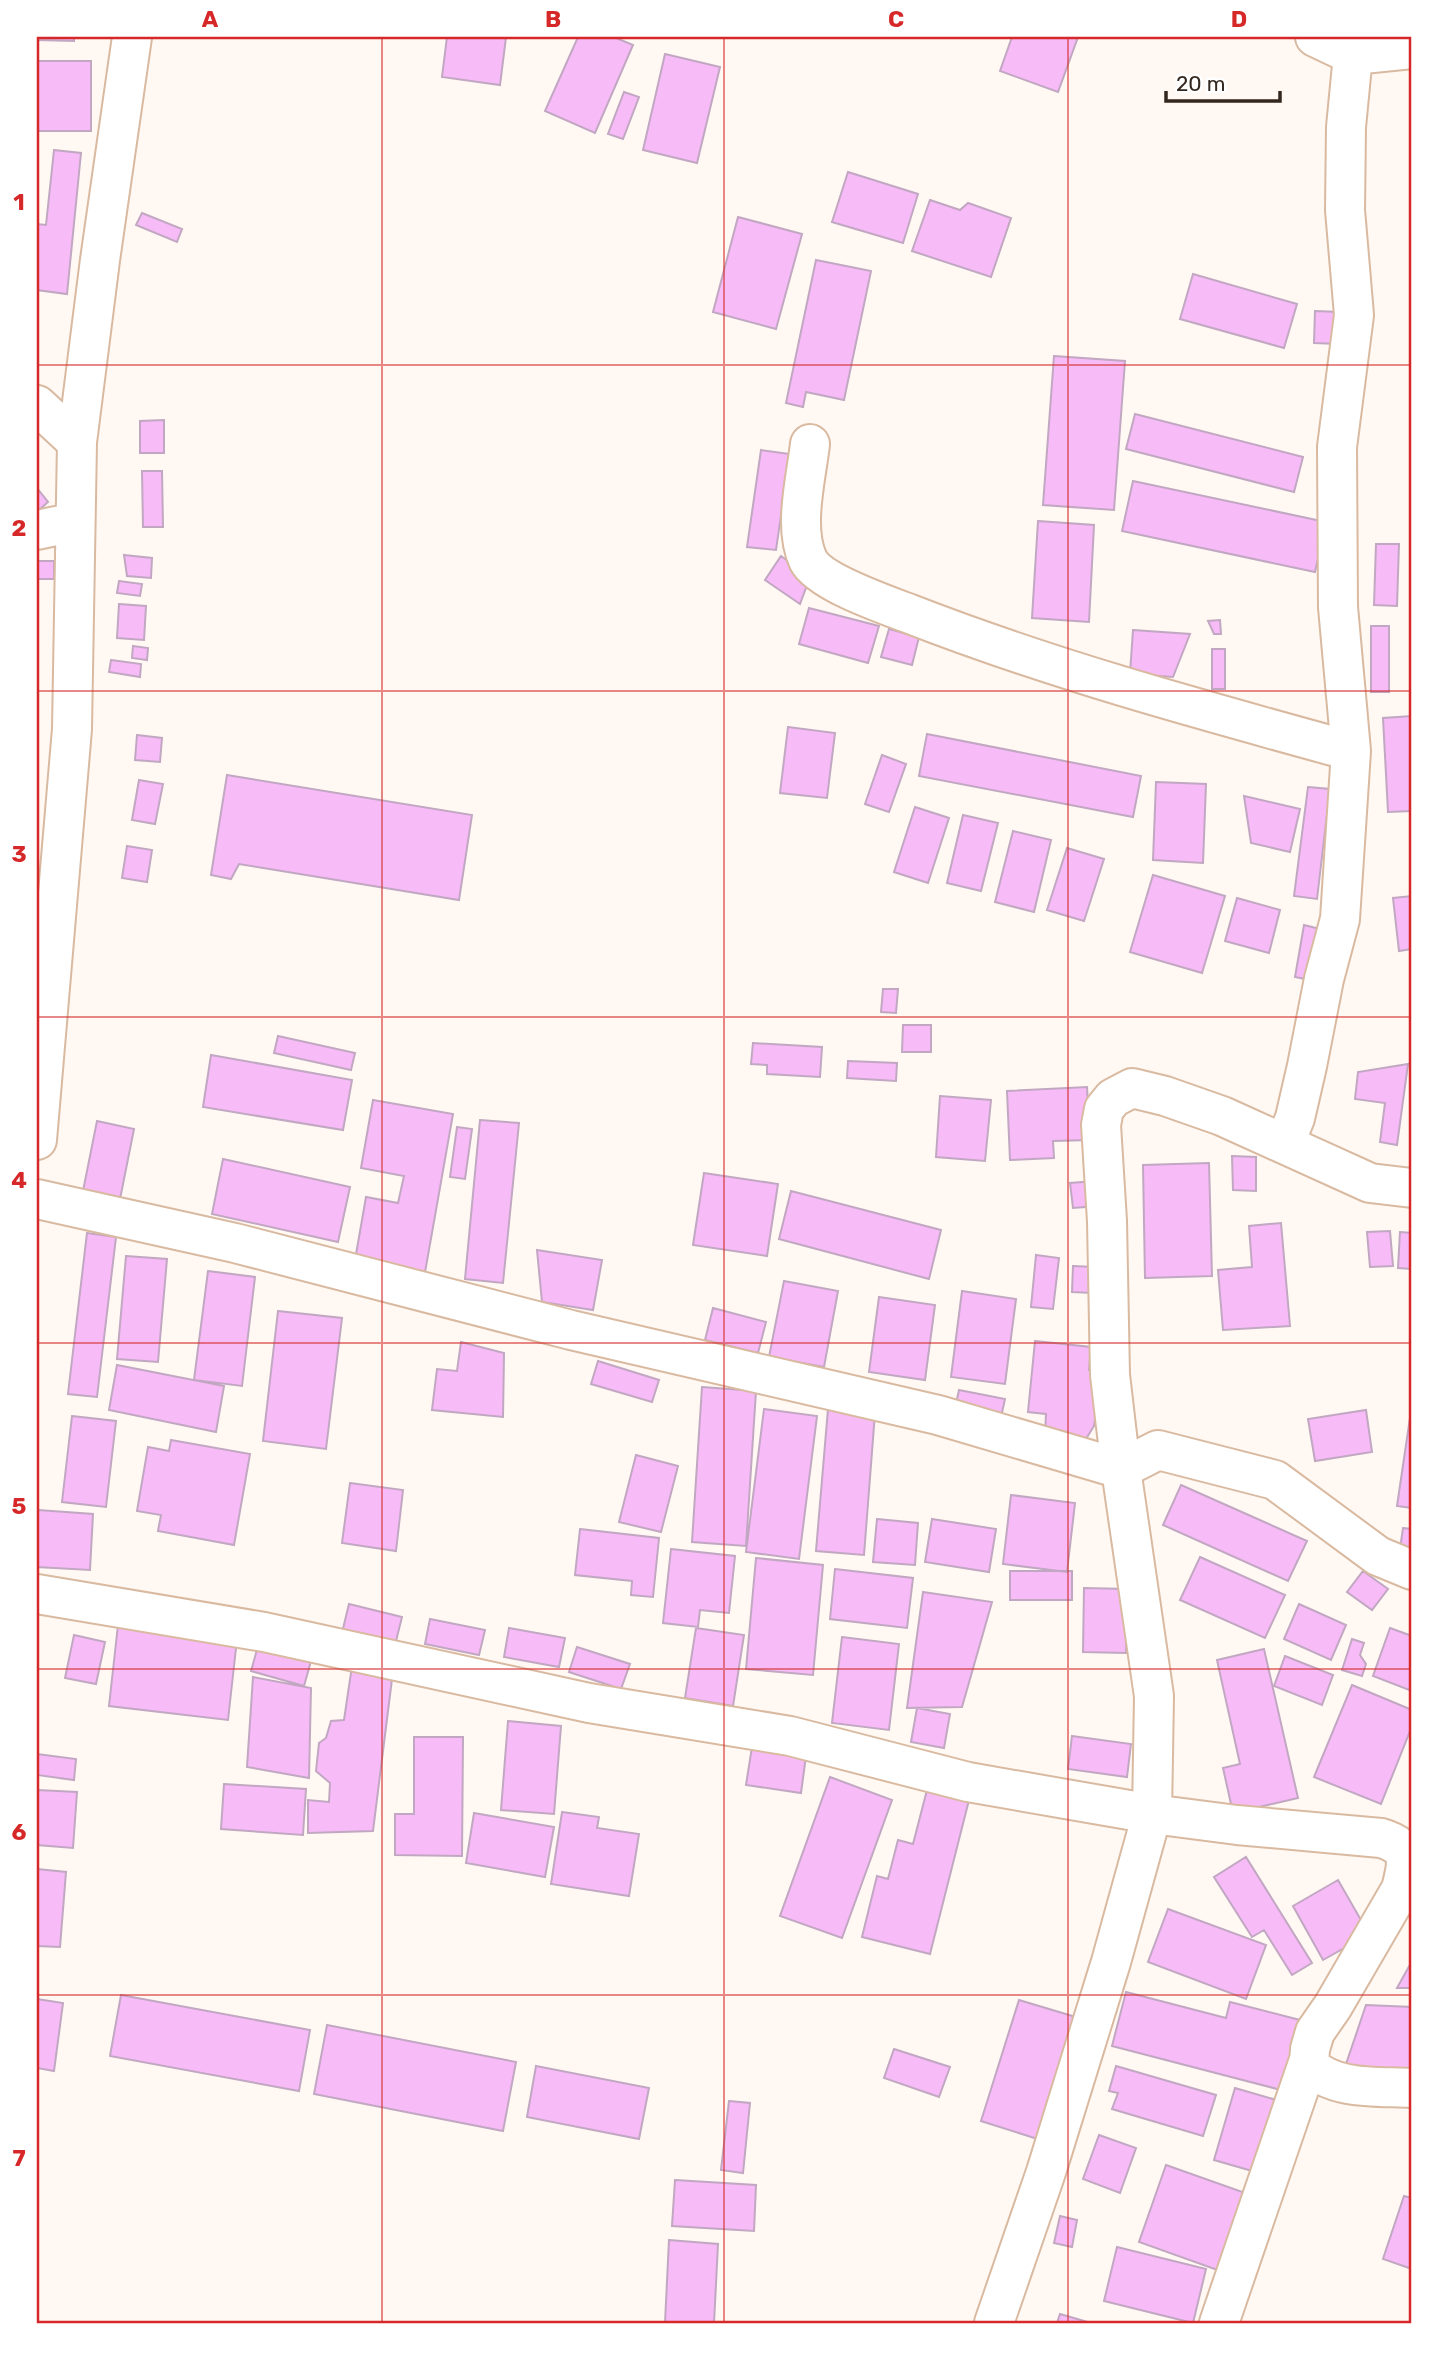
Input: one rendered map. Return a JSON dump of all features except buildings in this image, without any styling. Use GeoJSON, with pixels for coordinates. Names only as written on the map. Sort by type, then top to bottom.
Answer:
{"type":"FeatureCollection","features":[{"type":"Feature","properties":{"kind":"street"},"geometry":{"type":"LineString","coordinates":[[37,1140],[72,729],[77,442],[132,37]]}},
{"type":"Feature","properties":{"kind":"street"},"geometry":{"type":"LineString","coordinates":[[1315,37],[1353,55],[1412,49]]}},
{"type":"Feature","properties":{"kind":"street"},"geometry":{"type":"LineString","coordinates":[[1284,1143],[1304,1079],[1324,979],[1340,919],[1351,751],[1338,607],[1337,447],[1354,315],[1345,210],[1346,127],[1353,55]]}},
{"type":"Feature","properties":{"kind":"street"},"geometry":{"type":"LineString","coordinates":[[37,405],[77,442]]}},
{"type":"Feature","properties":{"kind":"street"},"geometry":{"type":"LineString","coordinates":[[810,444],[800,522],[809,561],[825,576],[859,594],[994,647],[1172,702],[1351,751]]}},
{"type":"Feature","properties":{"kind":"street"},"geometry":{"type":"LineString","coordinates":[[37,530],[75,522]]}},
{"type":"Feature","properties":{"kind":"street"},"geometry":{"type":"LineString","coordinates":[[994,2323],[1046,2172],[1107,1975],[1152,1814],[1154,1696],[1110,1375],[1107,1221],[1101,1125],[1104,1109],[1113,1098],[1132,1088],[1164,1096],[1222,1116],[1370,1183],[1412,1188]]}},
{"type":"Feature","properties":{"kind":"street"},"geometry":{"type":"LineString","coordinates":[[37,1199],[235,1243],[571,1330],[938,1415],[1121,1469],[1158,1450],[1275,1480],[1378,1556],[1412,1570]]}},
{"type":"Feature","properties":{"kind":"street"},"geometry":{"type":"LineString","coordinates":[[37,1594],[264,1632],[589,1703],[790,1736],[968,1782],[1152,1814],[1381,1838],[1396,1842],[1405,1852],[1406,1868],[1401,1889],[1315,2032],[1309,2060],[1219,2323]]}},
{"type":"Feature","properties":{"kind":"street"},"geometry":{"type":"LineString","coordinates":[[1309,2060],[1309,2065],[1319,2076],[1349,2084],[1412,2088]]}}]}
